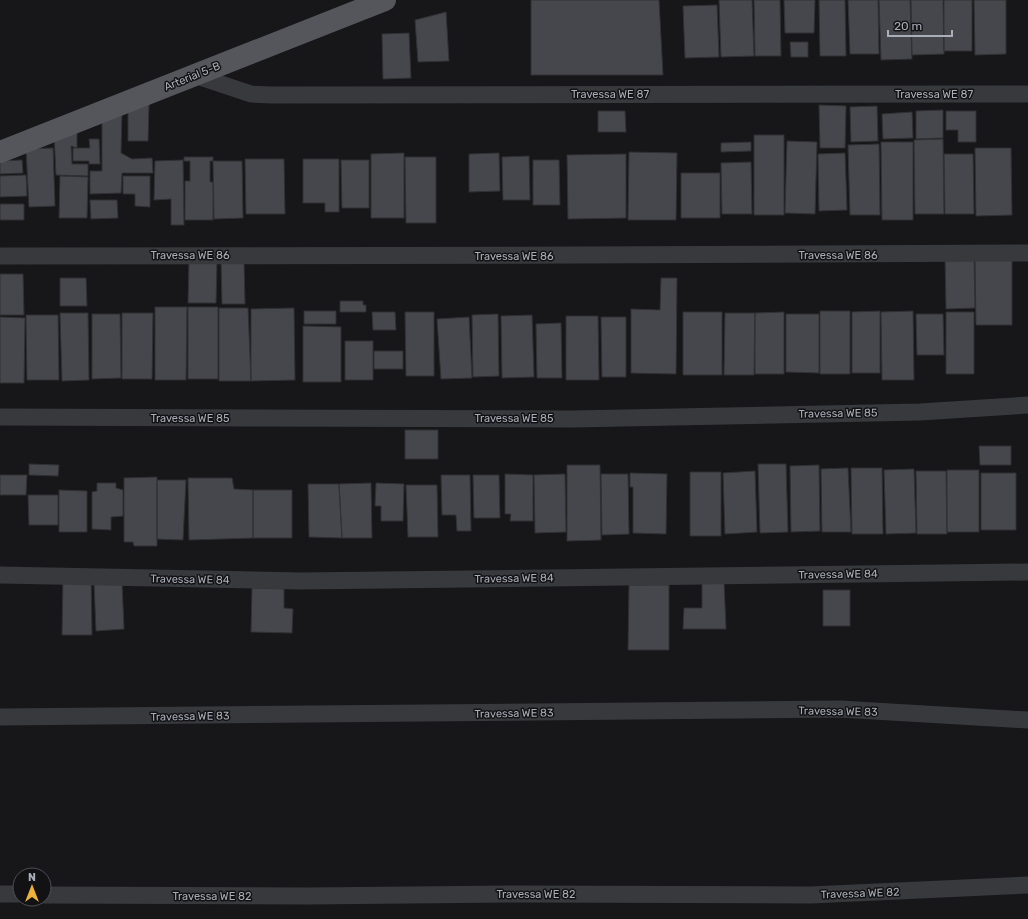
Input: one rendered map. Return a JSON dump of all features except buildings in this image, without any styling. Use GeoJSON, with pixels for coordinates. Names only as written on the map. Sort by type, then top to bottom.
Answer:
{"type":"FeatureCollection","features":[{"type":"Feature","properties":{"kind":"main road","name":"Arterial 5-B"},"geometry":{"type":"LineString","coordinates":[[0,152],[385,0]]}},
{"type":"Feature","properties":{"kind":"street","name":"Travessa WE 87"},"geometry":{"type":"LineString","coordinates":[[194,75],[251,94],[272,95],[1028,94]]}},
{"type":"Feature","properties":{"kind":"street","name":"Travessa WE 86"},"geometry":{"type":"LineString","coordinates":[[0,256],[523,256],[1028,253]]}},
{"type":"Feature","properties":{"kind":"street","name":"Travessa WE 85"},"geometry":{"type":"LineString","coordinates":[[0,417],[573,419],[920,412],[1028,405]]}},
{"type":"Feature","properties":{"kind":"street","name":"Travessa WE 84"},"geometry":{"type":"LineString","coordinates":[[0,575],[300,581],[1028,572]]}},
{"type":"Feature","properties":{"kind":"street","name":"Travessa WE 83"},"geometry":{"type":"LineString","coordinates":[[0,717],[840,709],[1028,720]]}},
{"type":"Feature","properties":{"kind":"street","name":"Travessa WE 82"},"geometry":{"type":"LineString","coordinates":[[52,895],[811,895],[1028,886]]}},
{"type":"Feature","properties":{"kind":"street"},"geometry":{"type":"LineString","coordinates":[[0,894],[12,894]]}}]}
